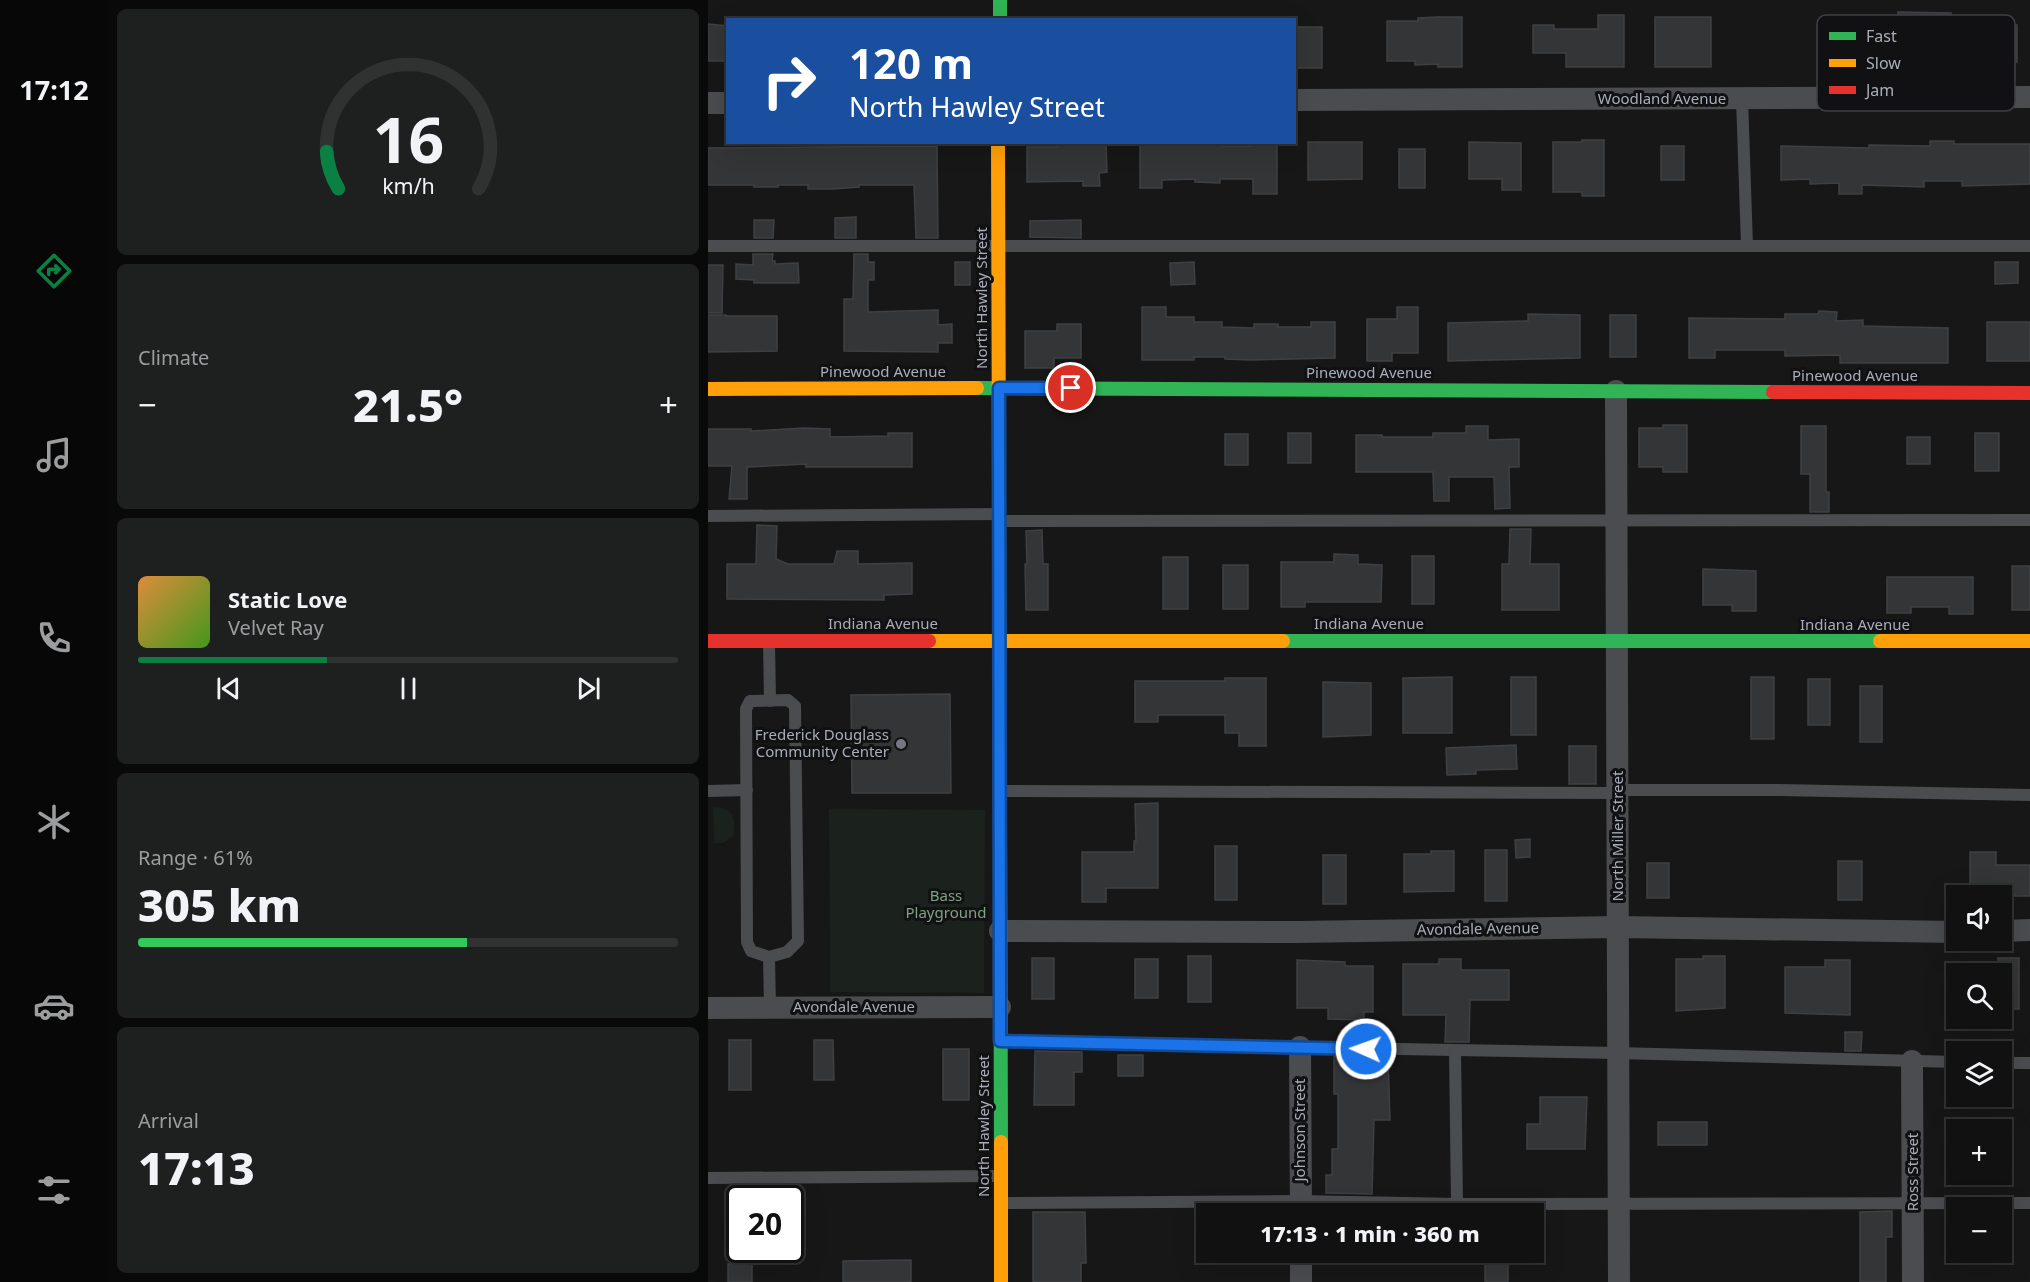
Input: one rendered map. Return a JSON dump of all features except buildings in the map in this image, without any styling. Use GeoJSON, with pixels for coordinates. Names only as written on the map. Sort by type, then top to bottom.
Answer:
{"type":"FeatureCollection","features":[{"type":"Feature","properties":{"kind":"street"},"geometry":{"type":"LineString","coordinates":[[1000,0],[1000,18]]}},
{"type":"Feature","properties":{"kind":"street","name":"Woodland Avenue"},"geometry":{"type":"LineString","coordinates":[[2015,97],[2030,97]]}},
{"type":"Feature","properties":{"kind":"street","name":"Woodland Avenue"},"geometry":{"type":"LineString","coordinates":[[1296,100],[1817,98]]}},
{"type":"Feature","properties":{"kind":"street"},"geometry":{"type":"LineString","coordinates":[[708,103],[726,103]]}},
{"type":"Feature","properties":{"kind":"street","name":"North Hawley Street"},"geometry":{"type":"LineString","coordinates":[[998,144],[1001,1282]]}},
{"type":"Feature","properties":{"kind":"street","name":"Pinewood Avenue"},"geometry":{"type":"LineString","coordinates":[[708,388],[2030,393]]}},
{"type":"Feature","properties":{"kind":"street","name":"North Miller Street"},"geometry":{"type":"LineString","coordinates":[[1616,391],[1618,1282]]}},
{"type":"Feature","properties":{"kind":"street","name":"Indiana Avenue"},"geometry":{"type":"LineString","coordinates":[[708,641],[2030,641]]}},
{"type":"Feature","properties":{"kind":"street","name":"Avondale Avenue"},"geometry":{"type":"LineString","coordinates":[[1000,931],[1298,932],[1618,927],[1946,932]]}},
{"type":"Feature","properties":{"kind":"street"},"geometry":{"type":"LineString","coordinates":[[2012,931],[2030,930]]}},
{"type":"Feature","properties":{"kind":"street","name":"Avondale Avenue"},"geometry":{"type":"LineString","coordinates":[[708,1008],[1000,1007]]}},
{"type":"Feature","properties":{"kind":"street","name":"Johnson Street"},"geometry":{"type":"LineString","coordinates":[[1300,1047],[1300,1203]]}},
{"type":"Feature","properties":{"kind":"street","name":"Ross Street"},"geometry":{"type":"LineString","coordinates":[[1912,1061],[1913,1282]]}},
{"type":"Feature","properties":{"kind":"street"},"geometry":{"type":"LineString","coordinates":[[1301,1263],[1301,1282]]}},
{"type":"Feature","properties":{"kind":"lane"},"geometry":{"type":"LineString","coordinates":[[1742,98],[1747,246]]}},
{"type":"Feature","properties":{"kind":"lane"},"geometry":{"type":"LineString","coordinates":[[708,246],[2030,246]]}},
{"type":"Feature","properties":{"kind":"lane"},"geometry":{"type":"LineString","coordinates":[[708,516],[2030,520]]}},
{"type":"Feature","properties":{"kind":"lane"},"geometry":{"type":"LineString","coordinates":[[769,641],[770,701]]}},
{"type":"Feature","properties":{"kind":"lane"},"geometry":{"type":"LineString","coordinates":[[788,700],[795,706],[798,942],[787,952],[769,957],[751,951],[747,942],[746,709],[750,701],[770,701],[788,700]]}},
{"type":"Feature","properties":{"kind":"lane"},"geometry":{"type":"LineString","coordinates":[[708,790],[747,790]]}},
{"type":"Feature","properties":{"kind":"lane"},"geometry":{"type":"LineString","coordinates":[[1000,791],[1790,790],[2030,795]]}},
{"type":"Feature","properties":{"kind":"lane"},"geometry":{"type":"LineString","coordinates":[[769,957],[770,1008]]}},
{"type":"Feature","properties":{"kind":"lane"},"geometry":{"type":"LineString","coordinates":[[1000,1041],[1946,1062]]}},
{"type":"Feature","properties":{"kind":"lane"},"geometry":{"type":"LineString","coordinates":[[1455,1051],[1457,1203]]}},
{"type":"Feature","properties":{"kind":"lane"},"geometry":{"type":"LineString","coordinates":[[2012,1063],[2030,1064]]}},
{"type":"Feature","properties":{"kind":"lane"},"geometry":{"type":"LineString","coordinates":[[708,1178],[1001,1176]]}},
{"type":"Feature","properties":{"kind":"lane"},"geometry":{"type":"LineString","coordinates":[[1001,1203],[1196,1206]]}},
{"type":"Feature","properties":{"kind":"lane"},"geometry":{"type":"LineString","coordinates":[[1544,1204],[2030,1203]]}},
{"type":"Feature","properties":{"kind":"green space"},"geometry":{"type":"Polygon","coordinates":[[[713,807],[725,809],[734,819],[733,836],[723,843],[714,843],[713,807]]]}},
{"type":"Feature","properties":{"kind":"green space","name":"Bass Playground"},"geometry":{"type":"Polygon","coordinates":[[[829,809],[985,810],[984,993],[830,992],[829,809]]]}},
{"type":"Feature","properties":{"kind":"traffic: fast"},"geometry":{"type":"LineString","coordinates":[[1000,0],[1000,18]]}},
{"type":"Feature","properties":{"kind":"traffic: fast"},"geometry":{"type":"LineString","coordinates":[[977,388],[1773,392]]}},
{"type":"Feature","properties":{"kind":"traffic: fast"},"geometry":{"type":"LineString","coordinates":[[999,489],[1001,1142]]}},
{"type":"Feature","properties":{"kind":"traffic: fast"},"geometry":{"type":"LineString","coordinates":[[1283,641],[1880,641]]}},
{"type":"Feature","properties":{"kind":"traffic: slow"},"geometry":{"type":"LineString","coordinates":[[998,144],[999,489]]}},
{"type":"Feature","properties":{"kind":"traffic: slow"},"geometry":{"type":"LineString","coordinates":[[708,389],[977,388]]}},
{"type":"Feature","properties":{"kind":"traffic: slow"},"geometry":{"type":"LineString","coordinates":[[929,641],[1283,641]]}},
{"type":"Feature","properties":{"kind":"traffic: slow"},"geometry":{"type":"LineString","coordinates":[[1880,641],[2030,641]]}},
{"type":"Feature","properties":{"kind":"traffic: slow"},"geometry":{"type":"LineString","coordinates":[[1001,1142],[1001,1282]]}},
{"type":"Feature","properties":{"kind":"traffic: jam"},"geometry":{"type":"LineString","coordinates":[[1773,392],[2030,393]]}},
{"type":"Feature","properties":{"kind":"traffic: jam"},"geometry":{"type":"LineString","coordinates":[[708,641],[929,641]]}},
{"type":"Feature","properties":{"kind":"place","name":"Frederick Douglass Community Center"},"geometry":{"type":"Point","coordinates":[901,744]}},
{"type":"Feature","properties":{"kind":"route"},"geometry":{"type":"LineString","coordinates":[[1071,388],[999,388],[1000,1041],[1366,1049]]}}]}
